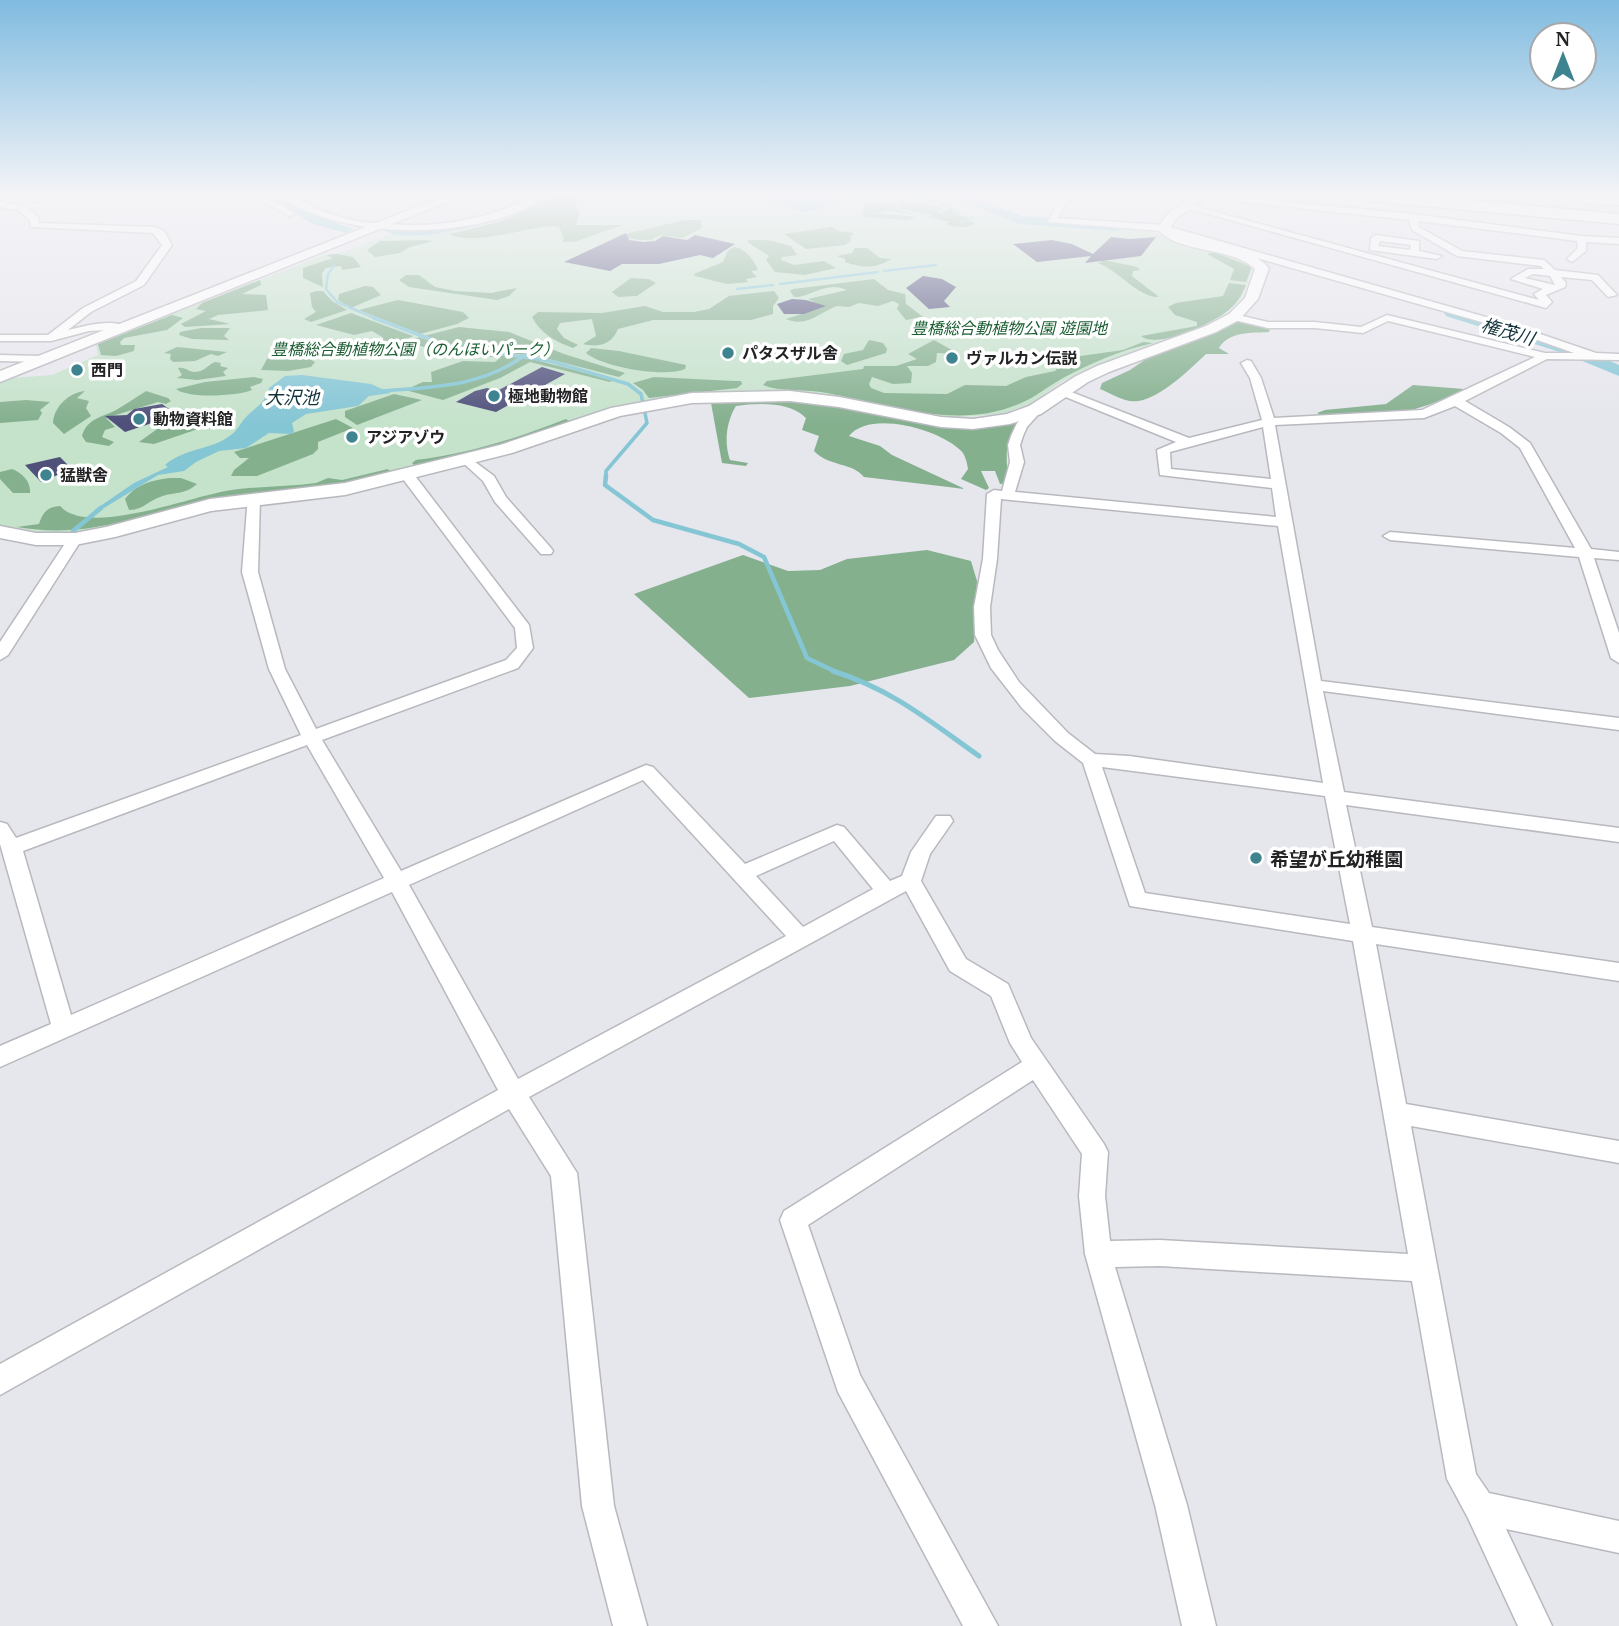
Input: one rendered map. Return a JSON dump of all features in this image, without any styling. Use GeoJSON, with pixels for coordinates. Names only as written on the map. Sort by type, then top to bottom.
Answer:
{"type":"FeatureCollection","features":[{"type":"Feature","properties":{"kind":"street"},"geometry":{"type":"LineString","coordinates":[[51,338],[88,310],[140,283],[149,271]]}},
{"type":"Feature","properties":{"kind":"street"},"geometry":{"type":"LineString","coordinates":[[0,377],[268,271]]}},
{"type":"Feature","properties":{"kind":"street"},"geometry":{"type":"LineString","coordinates":[[0,532],[50,540],[75,540],[191,509],[336,490],[467,460],[617,412],[699,397],[757,395],[807,398],[962,424],[1010,419],[1038,408],[1103,369],[1211,330],[1234,317],[1244,310],[1253,295],[1261,271]]}},
{"type":"Feature","properties":{"kind":"street"},"geometry":{"type":"LineString","coordinates":[[1320,271],[1384,282],[1519,321],[1591,356]]}},
{"type":"Feature","properties":{"kind":"street"},"geometry":{"type":"LineString","coordinates":[[1384,282],[1407,271]]}},
{"type":"Feature","properties":{"kind":"street"},"geometry":{"type":"LineString","coordinates":[[1423,271],[1546,305]]}},
{"type":"Feature","properties":{"kind":"street"},"geometry":{"type":"LineString","coordinates":[[1552,289],[1516,279],[1531,271],[1595,277],[1612,295]]}},
{"type":"Feature","properties":{"kind":"street"},"geometry":{"type":"LineString","coordinates":[[1546,305],[1547,302],[1539,294],[1560,287],[1561,283],[1550,271]]}},
{"type":"Feature","properties":{"kind":"street"},"geometry":{"type":"LineString","coordinates":[[1599,281],[1615,282]]}},
{"type":"Feature","properties":{"kind":"street"},"geometry":{"type":"LineString","coordinates":[[1519,321],[1546,305]]}},
{"type":"Feature","properties":{"kind":"street"},"geometry":{"type":"LineString","coordinates":[[1234,317],[1268,325],[1315,325],[1363,330],[1387,318],[1545,356],[1619,357]]}},
{"type":"Feature","properties":{"kind":"street"},"geometry":{"type":"LineString","coordinates":[[0,338],[51,338],[97,327],[122,327]]}},
{"type":"Feature","properties":{"kind":"street"},"geometry":{"type":"LineString","coordinates":[[20,368],[49,369],[77,358],[74,346]]}},
{"type":"Feature","properties":{"kind":"street"},"geometry":{"type":"LineString","coordinates":[[1277,484],[1165,472],[1163,450],[1268,422],[1409,417],[1456,401],[1545,356]]}},
{"type":"Feature","properties":{"kind":"street"},"geometry":{"type":"LineString","coordinates":[[0,358],[41,359]]}},
{"type":"Feature","properties":{"kind":"street"},"geometry":{"type":"LineString","coordinates":[[1247,363],[1256,374],[1268,422],[1277,484],[1363,934],[1462,1479],[1479,1507],[1535,1626]]}},
{"type":"Feature","properties":{"kind":"street"},"geometry":{"type":"LineString","coordinates":[[1062,393],[1188,442]]}},
{"type":"Feature","properties":{"kind":"street"},"geometry":{"type":"LineString","coordinates":[[1456,401],[1505,430],[1525,446],[1586,552],[1619,658]]}},
{"type":"Feature","properties":{"kind":"street"},"geometry":{"type":"LineString","coordinates":[[1007,495],[1017,462],[1014,445],[1017,436],[1021,426],[1038,408]]}},
{"type":"Feature","properties":{"kind":"street"},"geometry":{"type":"LineString","coordinates":[[467,460],[489,479],[500,499],[546,551]]}},
{"type":"Feature","properties":{"kind":"street"},"geometry":{"type":"LineString","coordinates":[[64,1029],[6,838],[311,736],[512,664],[525,648],[523,628],[407,475]]}},
{"type":"Feature","properties":{"kind":"street"},"geometry":{"type":"LineString","coordinates":[[1284,522],[994,494],[990,560],[982,617],[983,634],[993,656],[1045,725],[1091,760],[1129,762],[1619,835]]}},
{"type":"Feature","properties":{"kind":"street"},"geometry":{"type":"LineString","coordinates":[[253,499],[250,572],[277,669],[311,736],[397,882],[513,1094],[564,1173],[598,1506],[630,1626]]}},
{"type":"Feature","properties":{"kind":"street"},"geometry":{"type":"LineString","coordinates":[[1390,536],[1619,556]]}},
{"type":"Feature","properties":{"kind":"street"},"geometry":{"type":"LineString","coordinates":[[0,655],[75,540]]}},
{"type":"Feature","properties":{"kind":"street"},"geometry":{"type":"LineString","coordinates":[[1314,685],[1619,724]]}},
{"type":"Feature","properties":{"kind":"street"},"geometry":{"type":"LineString","coordinates":[[1091,760],[1137,900],[1619,972]]}},
{"type":"Feature","properties":{"kind":"street"},"geometry":{"type":"LineString","coordinates":[[0,1057],[646,771],[800,937]]}},
{"type":"Feature","properties":{"kind":"street"},"geometry":{"type":"LineString","coordinates":[[0,1380],[513,1094],[899,886],[943,821]]}},
{"type":"Feature","properties":{"kind":"street"},"geometry":{"type":"LineString","coordinates":[[743,874],[836,832],[899,886],[958,965],[1000,990],[1022,1043],[1095,1152],[1092,1196],[1098,1254],[1171,1505],[1199,1626]]}},
{"type":"Feature","properties":{"kind":"street"},"geometry":{"type":"LineString","coordinates":[[981,1626],[848,1382],[793,1220],[1037,1065]]}},
{"type":"Feature","properties":{"kind":"street"},"geometry":{"type":"LineString","coordinates":[[1396,1113],[1619,1152]]}},
{"type":"Feature","properties":{"kind":"street"},"geometry":{"type":"LineString","coordinates":[[1098,1254],[1160,1253],[1425,1268]]}},
{"type":"Feature","properties":{"kind":"street"},"geometry":{"type":"LineString","coordinates":[[1479,1507],[1619,1537]]}},
{"type":"Feature","properties":{"kind":"green space","name":"豊橋総合動植物公園（のんほいパーク）"},"geometry":{"type":"Polygon","coordinates":[[[283,271],[1252,271],[1242,297],[1223,316],[1088,369],[1063,381],[1030,404],[1002,414],[947,418],[814,394],[717,391],[646,400],[601,411],[520,439],[375,479],[227,497],[75,533],[46,533],[0,525],[0,383],[13,378],[52,375],[98,355],[96,344],[283,271]]]}},
{"type":"Feature","properties":{"kind":"green space"},"geometry":{"type":"Polygon","coordinates":[[[303,271],[324,271],[323,287],[303,278],[303,271]]]}},
{"type":"Feature","properties":{"kind":"green space"},"geometry":{"type":"Polygon","coordinates":[[[702,271],[752,271],[757,277],[746,279],[748,282],[727,284],[694,274],[702,271]]]}},
{"type":"Feature","properties":{"kind":"green space"},"geometry":{"type":"Polygon","coordinates":[[[774,271],[823,271],[805,275],[774,271]]]}},
{"type":"Feature","properties":{"kind":"green space"},"geometry":{"type":"Polygon","coordinates":[[[1112,271],[1134,271],[1132,276],[1159,297],[1136,289],[1112,271]]]}},
{"type":"Feature","properties":{"kind":"green space"},"geometry":{"type":"Polygon","coordinates":[[[1233,271],[1250,271],[1246,282],[1230,280],[1233,271]]]}},
{"type":"Feature","properties":{"kind":"green space"},"geometry":{"type":"Polygon","coordinates":[[[406,275],[419,275],[435,287],[455,291],[491,293],[517,288],[509,296],[497,300],[409,287],[399,280],[406,275]]]}},
{"type":"Feature","properties":{"kind":"green space"},"geometry":{"type":"Polygon","coordinates":[[[631,278],[649,279],[656,283],[637,296],[618,297],[612,292],[631,278]]]}},
{"type":"Feature","properties":{"kind":"green space"},"geometry":{"type":"Polygon","coordinates":[[[874,279],[888,290],[905,294],[906,304],[923,317],[906,320],[897,309],[899,304],[893,301],[878,306],[859,303],[849,307],[837,306],[800,322],[786,319],[817,309],[817,304],[808,299],[847,290],[832,287],[794,297],[790,291],[793,289],[874,279]]]}},
{"type":"Feature","properties":{"kind":"green space"},"geometry":{"type":"Polygon","coordinates":[[[260,280],[261,285],[242,294],[266,295],[268,310],[218,315],[209,319],[230,324],[185,327],[181,324],[206,311],[196,309],[202,303],[260,280]]]}},
{"type":"Feature","properties":{"kind":"green space"},"geometry":{"type":"Polygon","coordinates":[[[1229,283],[1246,285],[1240,298],[1224,314],[1173,337],[1160,340],[1141,336],[1197,326],[1197,322],[1175,315],[1168,307],[1176,303],[1223,296],[1229,283]]]}},
{"type":"Feature","properties":{"kind":"green space"},"geometry":{"type":"Polygon","coordinates":[[[365,286],[373,287],[381,295],[351,308],[338,300],[339,294],[365,286]]]}},
{"type":"Feature","properties":{"kind":"green space"},"geometry":{"type":"Polygon","coordinates":[[[323,291],[332,301],[347,310],[311,322],[304,319],[316,312],[312,307],[310,293],[323,291]]]}},
{"type":"Feature","properties":{"kind":"green space"},"geometry":{"type":"Polygon","coordinates":[[[774,291],[779,298],[773,306],[773,314],[751,320],[653,320],[618,329],[609,341],[600,345],[583,344],[596,336],[592,319],[560,323],[557,329],[564,338],[578,345],[573,348],[549,336],[539,328],[532,317],[538,312],[602,313],[645,306],[663,312],[694,312],[709,309],[729,296],[774,291]]]}},
{"type":"Feature","properties":{"kind":"green space"},"geometry":{"type":"Polygon","coordinates":[[[398,300],[463,312],[469,318],[420,334],[359,310],[398,300]]]}},
{"type":"Feature","properties":{"kind":"green space"},"geometry":{"type":"Polygon","coordinates":[[[351,313],[413,336],[387,349],[374,347],[384,338],[372,331],[354,335],[316,325],[351,313]]]}},
{"type":"Feature","properties":{"kind":"green space"},"geometry":{"type":"Polygon","coordinates":[[[172,315],[183,318],[167,330],[124,338],[120,342],[121,345],[135,345],[134,351],[116,356],[101,355],[98,344],[172,315]]]}},
{"type":"Feature","properties":{"kind":"green space"},"geometry":{"type":"Polygon","coordinates":[[[1237,321],[1270,328],[1269,332],[1241,334],[1229,338],[1219,348],[1229,354],[1206,354],[1175,382],[1147,399],[1128,401],[1100,389],[1102,383],[1130,370],[1152,355],[1209,335],[1237,321]]]}},
{"type":"Feature","properties":{"kind":"green space"},"geometry":{"type":"Polygon","coordinates":[[[459,327],[509,332],[564,354],[625,373],[619,377],[541,357],[461,347],[424,336],[459,327]]]}},
{"type":"Feature","properties":{"kind":"green space"},"geometry":{"type":"Polygon","coordinates":[[[201,328],[230,328],[224,336],[229,340],[192,339],[179,335],[180,332],[201,328]]]}},
{"type":"Feature","properties":{"kind":"green space"},"geometry":{"type":"Polygon","coordinates":[[[419,337],[446,347],[528,358],[613,380],[610,382],[530,362],[500,378],[443,400],[405,390],[423,382],[432,382],[431,372],[463,361],[495,362],[500,358],[458,353],[446,357],[421,346],[409,346],[408,342],[419,337]]]}},
{"type":"Feature","properties":{"kind":"green space"},"geometry":{"type":"Polygon","coordinates":[[[869,340],[883,343],[887,349],[886,353],[847,365],[841,361],[844,354],[863,350],[869,340]]]}},
{"type":"Feature","properties":{"kind":"green space"},"geometry":{"type":"Polygon","coordinates":[[[934,340],[959,354],[937,353],[936,362],[928,366],[907,366],[912,373],[911,383],[893,384],[872,377],[869,384],[871,388],[884,393],[947,394],[965,385],[1006,386],[1026,377],[1055,371],[1066,358],[1123,350],[1143,342],[1153,343],[1095,362],[1021,403],[972,415],[921,412],[821,392],[777,389],[763,385],[767,381],[863,369],[864,366],[896,366],[917,359],[908,354],[934,340]]]}},
{"type":"Feature","properties":{"kind":"green space"},"geometry":{"type":"Polygon","coordinates":[[[299,344],[297,352],[315,362],[311,367],[288,371],[261,370],[267,359],[299,344]]]}},
{"type":"Feature","properties":{"kind":"green space"},"geometry":{"type":"Polygon","coordinates":[[[177,347],[227,352],[218,356],[211,354],[195,361],[173,362],[170,359],[171,354],[164,353],[177,347]]]}},
{"type":"Feature","properties":{"kind":"green space"},"geometry":{"type":"Polygon","coordinates":[[[591,348],[686,365],[685,369],[676,371],[634,370],[594,358],[586,353],[591,348]]]}},
{"type":"Feature","properties":{"kind":"green space"},"geometry":{"type":"Polygon","coordinates":[[[215,362],[228,368],[223,372],[226,376],[197,380],[177,378],[182,375],[178,368],[199,371],[215,362]]]}},
{"type":"Feature","properties":{"kind":"green space"},"geometry":{"type":"Polygon","coordinates":[[[254,377],[263,379],[261,383],[250,387],[252,390],[236,394],[213,396],[191,394],[176,389],[205,382],[254,377]]]}},
{"type":"Feature","properties":{"kind":"green space"},"geometry":{"type":"Polygon","coordinates":[[[654,377],[741,381],[742,384],[737,388],[649,398],[633,383],[654,377]]]}},
{"type":"Feature","properties":{"kind":"green space"},"geometry":{"type":"Polygon","coordinates":[[[1413,385],[1464,389],[1428,405],[1397,413],[1326,417],[1317,413],[1386,404],[1413,385]]]}},
{"type":"Feature","properties":{"kind":"green space"},"geometry":{"type":"Polygon","coordinates":[[[85,391],[77,398],[89,401],[86,408],[91,416],[64,434],[53,423],[56,412],[68,398],[85,391]]]}},
{"type":"Feature","properties":{"kind":"green space"},"geometry":{"type":"Polygon","coordinates":[[[146,391],[171,401],[166,404],[158,402],[106,418],[115,427],[105,430],[102,437],[114,442],[109,446],[86,442],[82,436],[88,425],[146,391]]]}},
{"type":"Feature","properties":{"kind":"green space"},"geometry":{"type":"Polygon","coordinates":[[[394,394],[422,400],[357,425],[345,417],[345,411],[394,394]]]}},
{"type":"Feature","properties":{"kind":"green space"},"geometry":{"type":"Polygon","coordinates":[[[715,399],[812,400],[912,420],[1022,421],[1011,434],[1009,441],[1008,483],[1000,484],[995,471],[981,471],[989,488],[986,490],[961,479],[968,469],[961,451],[949,442],[920,429],[887,423],[872,424],[859,428],[849,436],[880,446],[892,455],[965,489],[864,477],[853,469],[820,456],[814,451],[819,436],[802,430],[806,418],[799,412],[773,405],[736,406],[728,426],[728,453],[730,460],[748,463],[746,466],[722,463],[711,403],[715,399]]]}},
{"type":"Feature","properties":{"kind":"green space"},"geometry":{"type":"Polygon","coordinates":[[[0,402],[50,402],[40,410],[42,413],[38,420],[0,423],[0,402]]]}},
{"type":"Feature","properties":{"kind":"green space"},"geometry":{"type":"Polygon","coordinates":[[[186,415],[192,416],[191,421],[201,428],[154,444],[139,442],[167,422],[186,415]]]}},
{"type":"Feature","properties":{"kind":"green space"},"geometry":{"type":"Polygon","coordinates":[[[336,419],[353,428],[318,442],[318,449],[313,454],[257,476],[231,476],[234,470],[249,458],[240,458],[234,452],[336,419]]]}},
{"type":"Feature","properties":{"kind":"green space"},"geometry":{"type":"Polygon","coordinates":[[[566,419],[569,421],[519,439],[415,466],[412,463],[492,444],[566,419]]]}},
{"type":"Feature","properties":{"kind":"green space"},"geometry":{"type":"Polygon","coordinates":[[[12,469],[25,478],[30,493],[13,493],[0,479],[0,472],[12,469]]]}},
{"type":"Feature","properties":{"kind":"green space"},"geometry":{"type":"Polygon","coordinates":[[[388,469],[391,473],[330,485],[199,501],[99,527],[47,530],[17,527],[39,524],[46,511],[60,506],[73,515],[92,518],[115,516],[226,491],[316,483],[328,478],[342,480],[388,469]]]}},
{"type":"Feature","properties":{"kind":"green space"},"geometry":{"type":"Polygon","coordinates":[[[181,478],[197,484],[187,490],[160,497],[138,509],[129,510],[125,499],[134,490],[150,482],[181,478]]]}},
{"type":"Feature","properties":{"kind":"green space"},"geometry":{"type":"Polygon","coordinates":[[[927,550],[971,561],[977,581],[974,642],[954,660],[850,686],[749,698],[634,594],[743,555],[788,571],[820,570],[847,559],[927,550]]]}},
{"type":"Feature","properties":{"kind":"water","name":"大沢池"},"geometry":{"type":"Polygon","coordinates":[[[302,375],[371,384],[391,393],[369,396],[358,406],[306,414],[292,423],[292,434],[269,433],[246,448],[219,451],[184,471],[158,475],[99,511],[93,511],[134,483],[168,467],[165,465],[173,459],[223,440],[261,403],[269,388],[285,376],[302,375]]]}},
{"type":"Feature","properties":{"kind":"building"},"geometry":{"type":"Polygon","coordinates":[[[923,276],[942,279],[956,287],[944,301],[950,307],[929,309],[906,288],[923,276]]]}},
{"type":"Feature","properties":{"kind":"building"},"geometry":{"type":"Polygon","coordinates":[[[792,299],[826,306],[804,314],[784,314],[777,304],[792,299]]]}},
{"type":"Feature","properties":{"kind":"building","name":"極地動物館"},"geometry":{"type":"Polygon","coordinates":[[[542,367],[565,374],[496,412],[456,402],[475,391],[487,388],[497,391],[542,367]]]}},
{"type":"Feature","properties":{"kind":"building","name":"動物資料館"},"geometry":{"type":"Polygon","coordinates":[[[162,404],[182,418],[161,420],[125,432],[105,416],[127,415],[134,409],[162,404]]]}},
{"type":"Feature","properties":{"kind":"building","name":"猛獣舎"},"geometry":{"type":"Polygon","coordinates":[[[60,457],[72,469],[41,482],[25,465],[60,457]]]}},
{"type":"Feature","properties":{"kind":"waterway"},"geometry":{"type":"LineString","coordinates":[[330,271],[326,289],[337,302],[377,319]]}},
{"type":"Feature","properties":{"kind":"waterway"},"geometry":{"type":"LineString","coordinates":[[780,284],[878,272]]}},
{"type":"Feature","properties":{"kind":"waterway"},"geometry":{"type":"LineString","coordinates":[[737,289],[773,285]]}},
{"type":"Feature","properties":{"kind":"waterway","name":"権茂川"},"geometry":{"type":"LineString","coordinates":[[1452,313],[1569,349],[1619,371]]}},
{"type":"Feature","properties":{"kind":"waterway"},"geometry":{"type":"LineString","coordinates":[[377,319],[449,346],[522,357]]}},
{"type":"Feature","properties":{"kind":"waterway"},"geometry":{"type":"LineString","coordinates":[[382,391],[456,384],[492,374],[522,357]]}},
{"type":"Feature","properties":{"kind":"waterway"},"geometry":{"type":"LineString","coordinates":[[522,357],[550,361],[628,384],[641,394],[647,423],[606,471],[606,475]]}},
{"type":"Feature","properties":{"kind":"waterway"},"geometry":{"type":"LineString","coordinates":[[606,475],[605,485],[653,520],[739,544],[764,557],[807,658],[837,673]]}},
{"type":"Feature","properties":{"kind":"waterway"},"geometry":{"type":"LineString","coordinates":[[73,531],[101,508]]}},
{"type":"Feature","properties":{"kind":"waterway"},"geometry":{"type":"LineString","coordinates":[[833,671],[837,673]]}},
{"type":"Feature","properties":{"kind":"waterway"},"geometry":{"type":"LineString","coordinates":[[837,673],[892,697],[979,756]]}},
{"type":"Feature","properties":{"kind":"place","name":"パタスザル舎"},"geometry":{"type":"Point","coordinates":[728,353]}},
{"type":"Feature","properties":{"kind":"place","name":"ヴァルカン伝説"},"geometry":{"type":"Point","coordinates":[952,358]}},
{"type":"Feature","properties":{"kind":"place","name":"西門"},"geometry":{"type":"Point","coordinates":[77,370]}},
{"type":"Feature","properties":{"kind":"place","name":"極地動物館"},"geometry":{"type":"Point","coordinates":[494,396]}},
{"type":"Feature","properties":{"kind":"place","name":"動物資料館"},"geometry":{"type":"Point","coordinates":[139,419]}},
{"type":"Feature","properties":{"kind":"place","name":"アジアゾウ"},"geometry":{"type":"Point","coordinates":[352,437]}},
{"type":"Feature","properties":{"kind":"place","name":"猛獣舎"},"geometry":{"type":"Point","coordinates":[46,475]}},
{"type":"Feature","properties":{"kind":"place","name":"希望が丘幼稚園"},"geometry":{"type":"Point","coordinates":[1256,858]}},
{"type":"Feature","properties":{"kind":"park label","name":"豊橋総合動植物公園 遊園地"},"geometry":{"type":"Point","coordinates":[1009,328]}}]}
